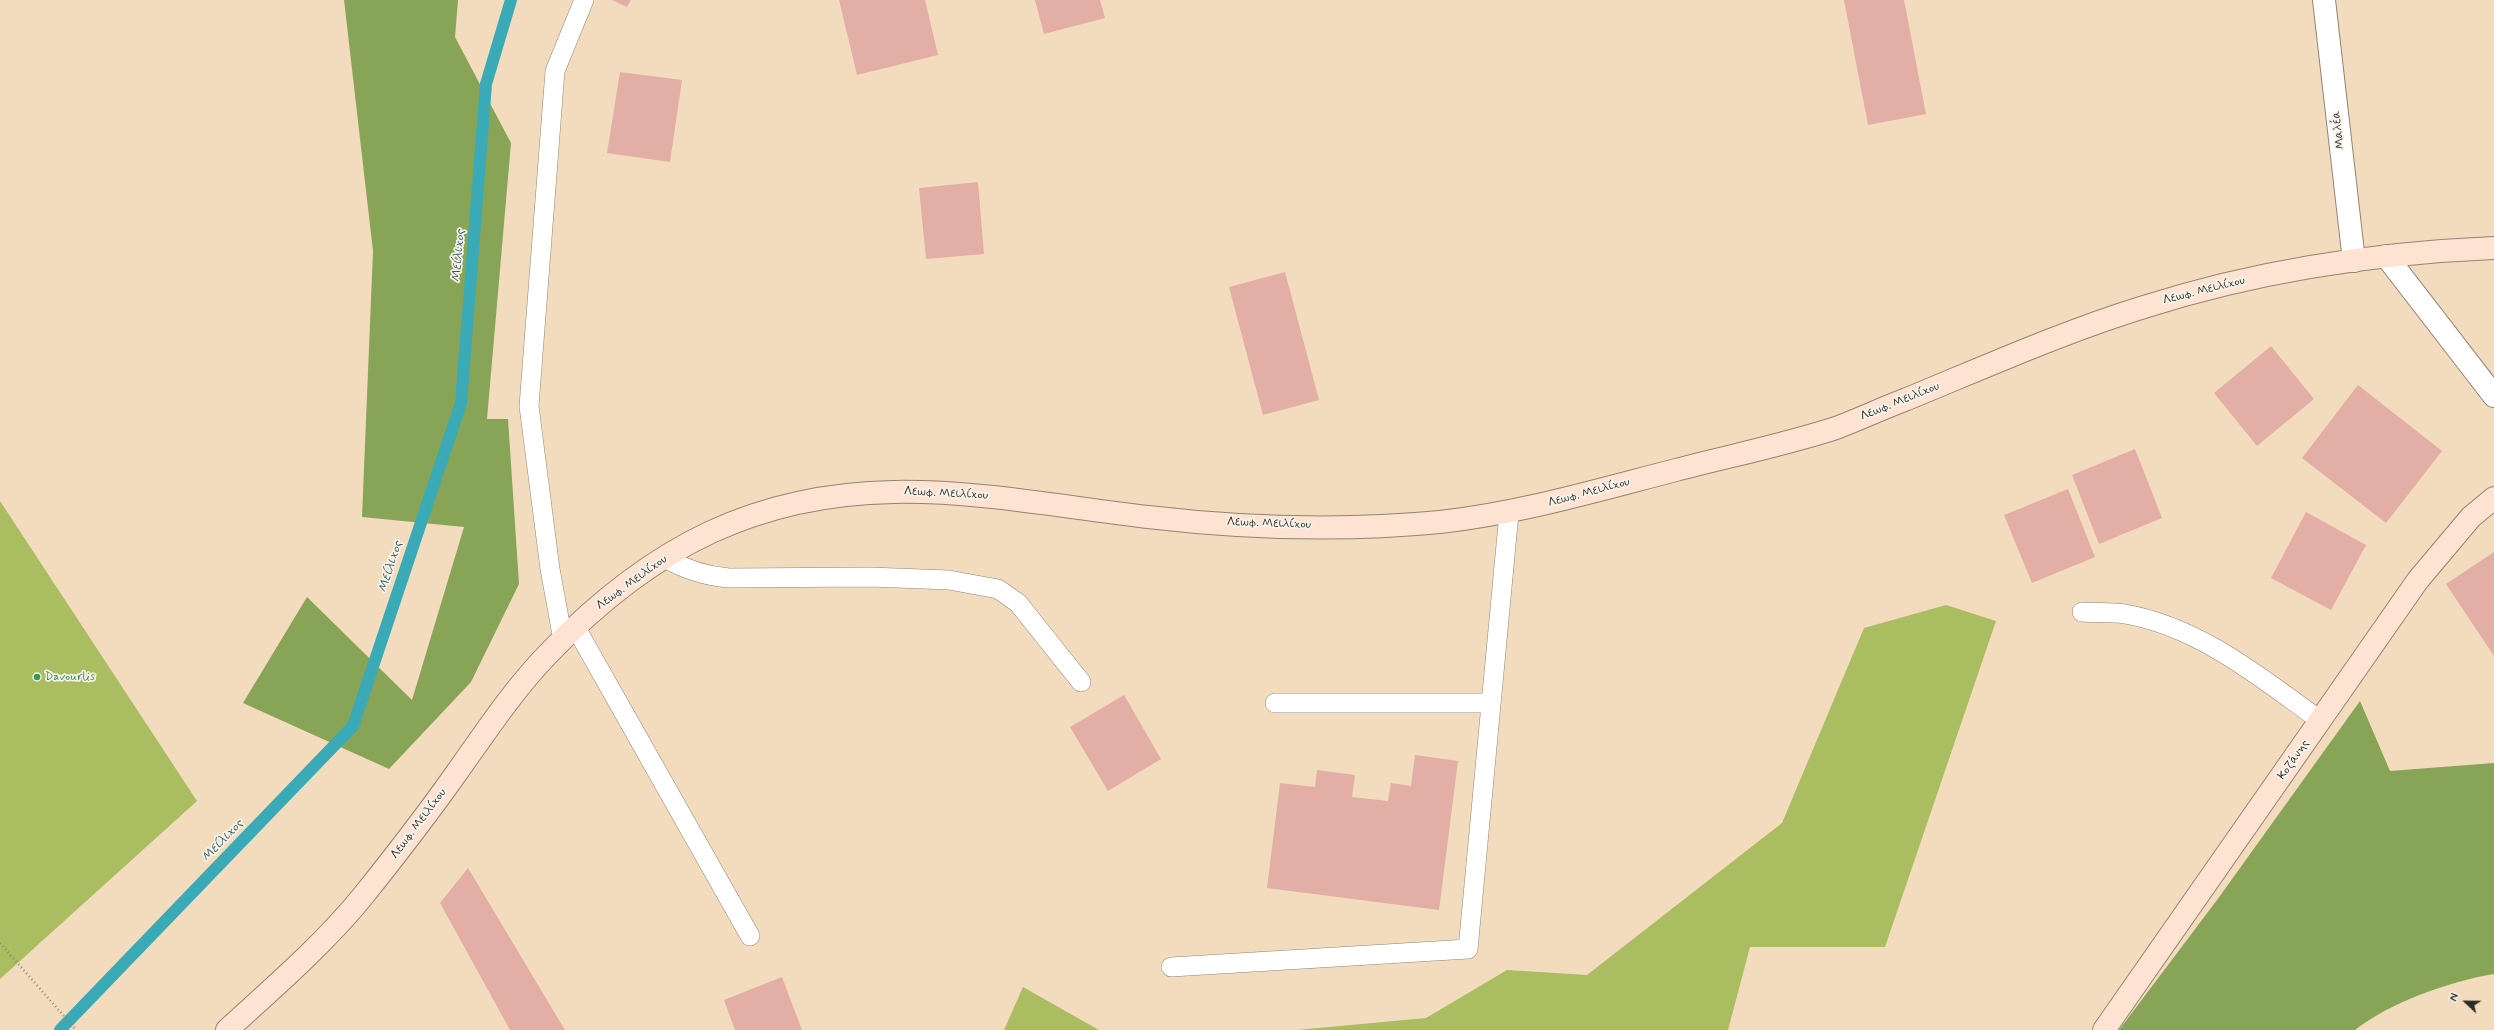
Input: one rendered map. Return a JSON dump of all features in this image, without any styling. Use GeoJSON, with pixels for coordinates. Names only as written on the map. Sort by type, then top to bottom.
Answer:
{"type":"FeatureCollection","features":[{"type":"Feature","properties":{"kind":"street","name":"Μαλέα"},"geometry":{"type":"LineString","coordinates":[[2324,0],[2354,261]]}},
{"type":"Feature","properties":{"kind":"street","name":"Λεωφ. Μειλίχου"},"geometry":{"type":"LineString","coordinates":[[227,1030],[301,962],[356,905],[403,846],[510,699],[569,634],[594,610],[665,558],[707,534],[750,515],[792,503],[860,493],[937,492],[1014,498],[1150,517],[1289,525],[1437,522],[1509,512],[1571,499],[1834,428],[2073,332],[2145,306],[2283,272],[2386,256],[2494,248]]}},
{"type":"Feature","properties":{"kind":"street"},"geometry":{"type":"LineString","coordinates":[[2386,256],[2494,396]]}},
{"type":"Feature","properties":{"kind":"street","name":"Κοζάνης"},"geometry":{"type":"LineString","coordinates":[[2104,1030],[2438,555],[2471,518],[2494,498]]}},
{"type":"Feature","properties":{"kind":"lane"},"geometry":{"type":"LineString","coordinates":[[584,0],[555,71],[529,406],[550,570],[569,634],[750,936]]}},
{"type":"Feature","properties":{"kind":"lane"},"geometry":{"type":"LineString","coordinates":[[1171,967],[1468,949],[1509,512]]}},
{"type":"Feature","properties":{"kind":"lane"},"geometry":{"type":"LineString","coordinates":[[665,558],[686,570],[722,578],[915,578],[949,580],[987,586],[1008,594],[1018,603],[1081,682]]}},
{"type":"Feature","properties":{"kind":"lane"},"geometry":{"type":"LineString","coordinates":[[2082,612],[2124,614],[2162,624],[2201,640],[2234,659],[2321,721]]}},
{"type":"Feature","properties":{"kind":"lane"},"geometry":{"type":"LineString","coordinates":[[1275,703],[1491,703]]}},
{"type":"Feature","properties":{"kind":"path"},"geometry":{"type":"LineString","coordinates":[[0,945],[76,1030]]}},
{"type":"Feature","properties":{"kind":"green space"},"geometry":{"type":"Polygon","coordinates":[[[344,0],[458,0],[455,37],[511,143],[487,419],[508,419],[519,584],[471,682],[389,769],[243,703],[307,597],[412,700],[464,527],[362,517],[373,251],[344,0]]]}},
{"type":"Feature","properties":{"kind":"green space"},"geometry":{"type":"Polygon","coordinates":[[[0,501],[197,801],[0,979],[0,501]]]}},
{"type":"Feature","properties":{"kind":"green space"},"geometry":{"type":"Polygon","coordinates":[[[1946,605],[1996,621],[1885,947],[1750,947],[1728,1030],[1297,1030],[1426,1018],[1507,970],[1587,975],[1782,823],[1864,628],[1946,605]]]}},
{"type":"Feature","properties":{"kind":"green space"},"geometry":{"type":"Polygon","coordinates":[[[2360,701],[2390,771],[2494,763],[2494,974],[2458,982],[2421,994],[2385,1011],[2355,1030],[2119,1030],[2217,900],[2360,701]]]}},
{"type":"Feature","properties":{"kind":"green space"},"geometry":{"type":"Polygon","coordinates":[[[1023,987],[1099,1030],[1004,1030],[1023,987]]]}},
{"type":"Feature","properties":{"kind":"building"},"geometry":{"type":"Polygon","coordinates":[[[612,0],[631,0],[627,7],[612,0]]]}},
{"type":"Feature","properties":{"kind":"building"},"geometry":{"type":"Polygon","coordinates":[[[839,0],[925,0],[938,55],[857,75],[839,0]]]}},
{"type":"Feature","properties":{"kind":"building"},"geometry":{"type":"Polygon","coordinates":[[[1035,0],[1100,0],[1105,18],[1044,34],[1035,0]]]}},
{"type":"Feature","properties":{"kind":"building"},"geometry":{"type":"Polygon","coordinates":[[[1844,0],[1904,0],[1926,114],[1868,125],[1844,0]]]}},
{"type":"Feature","properties":{"kind":"building"},"geometry":{"type":"Polygon","coordinates":[[[620,72],[682,80],[670,162],[607,153],[620,72]]]}},
{"type":"Feature","properties":{"kind":"building"},"geometry":{"type":"Polygon","coordinates":[[[978,182],[984,254],[926,259],[919,188],[978,182]]]}},
{"type":"Feature","properties":{"kind":"building"},"geometry":{"type":"Polygon","coordinates":[[[1285,272],[1319,400],[1263,415],[1229,287],[1285,272]]]}},
{"type":"Feature","properties":{"kind":"building"},"geometry":{"type":"Polygon","coordinates":[[[2271,346],[2314,399],[2257,446],[2214,393],[2271,346]]]}},
{"type":"Feature","properties":{"kind":"building"},"geometry":{"type":"Polygon","coordinates":[[[2358,385],[2442,451],[2386,523],[2302,458],[2358,385]]]}},
{"type":"Feature","properties":{"kind":"building"},"geometry":{"type":"Polygon","coordinates":[[[2135,449],[2162,518],[2099,544],[2072,475],[2135,449]]]}},
{"type":"Feature","properties":{"kind":"building"},"geometry":{"type":"Polygon","coordinates":[[[2068,489],[2095,557],[2032,583],[2004,515],[2068,489]]]}},
{"type":"Feature","properties":{"kind":"building"},"geometry":{"type":"Polygon","coordinates":[[[2306,512],[2366,545],[2331,610],[2271,578],[2306,512]]]}},
{"type":"Feature","properties":{"kind":"building"},"geometry":{"type":"Polygon","coordinates":[[[2494,552],[2494,656],[2446,584],[2494,552]]]}},
{"type":"Feature","properties":{"kind":"building"},"geometry":{"type":"Polygon","coordinates":[[[1124,695],[1161,759],[1108,791],[1070,727],[1124,695]]]}},
{"type":"Feature","properties":{"kind":"building"},"geometry":{"type":"Polygon","coordinates":[[[1415,755],[1458,761],[1439,910],[1267,888],[1280,783],[1315,787],[1317,770],[1355,775],[1352,797],[1388,801],[1391,783],[1411,786],[1415,755]]]}},
{"type":"Feature","properties":{"kind":"building"},"geometry":{"type":"Polygon","coordinates":[[[468,868],[565,1030],[510,1030],[440,903],[468,868]]]}},
{"type":"Feature","properties":{"kind":"building"},"geometry":{"type":"Polygon","coordinates":[[[782,977],[802,1030],[735,1030],[724,1000],[782,977]]]}},
{"type":"Feature","properties":{"kind":"waterway","name":"Μείλιχος"},"geometry":{"type":"LineString","coordinates":[[60,1030],[353,726],[461,403],[486,84],[511,0]]}},
{"type":"Feature","properties":{"kind":"place","name":"Davourlis"},"geometry":{"type":"Point","coordinates":[37,677]}}]}
